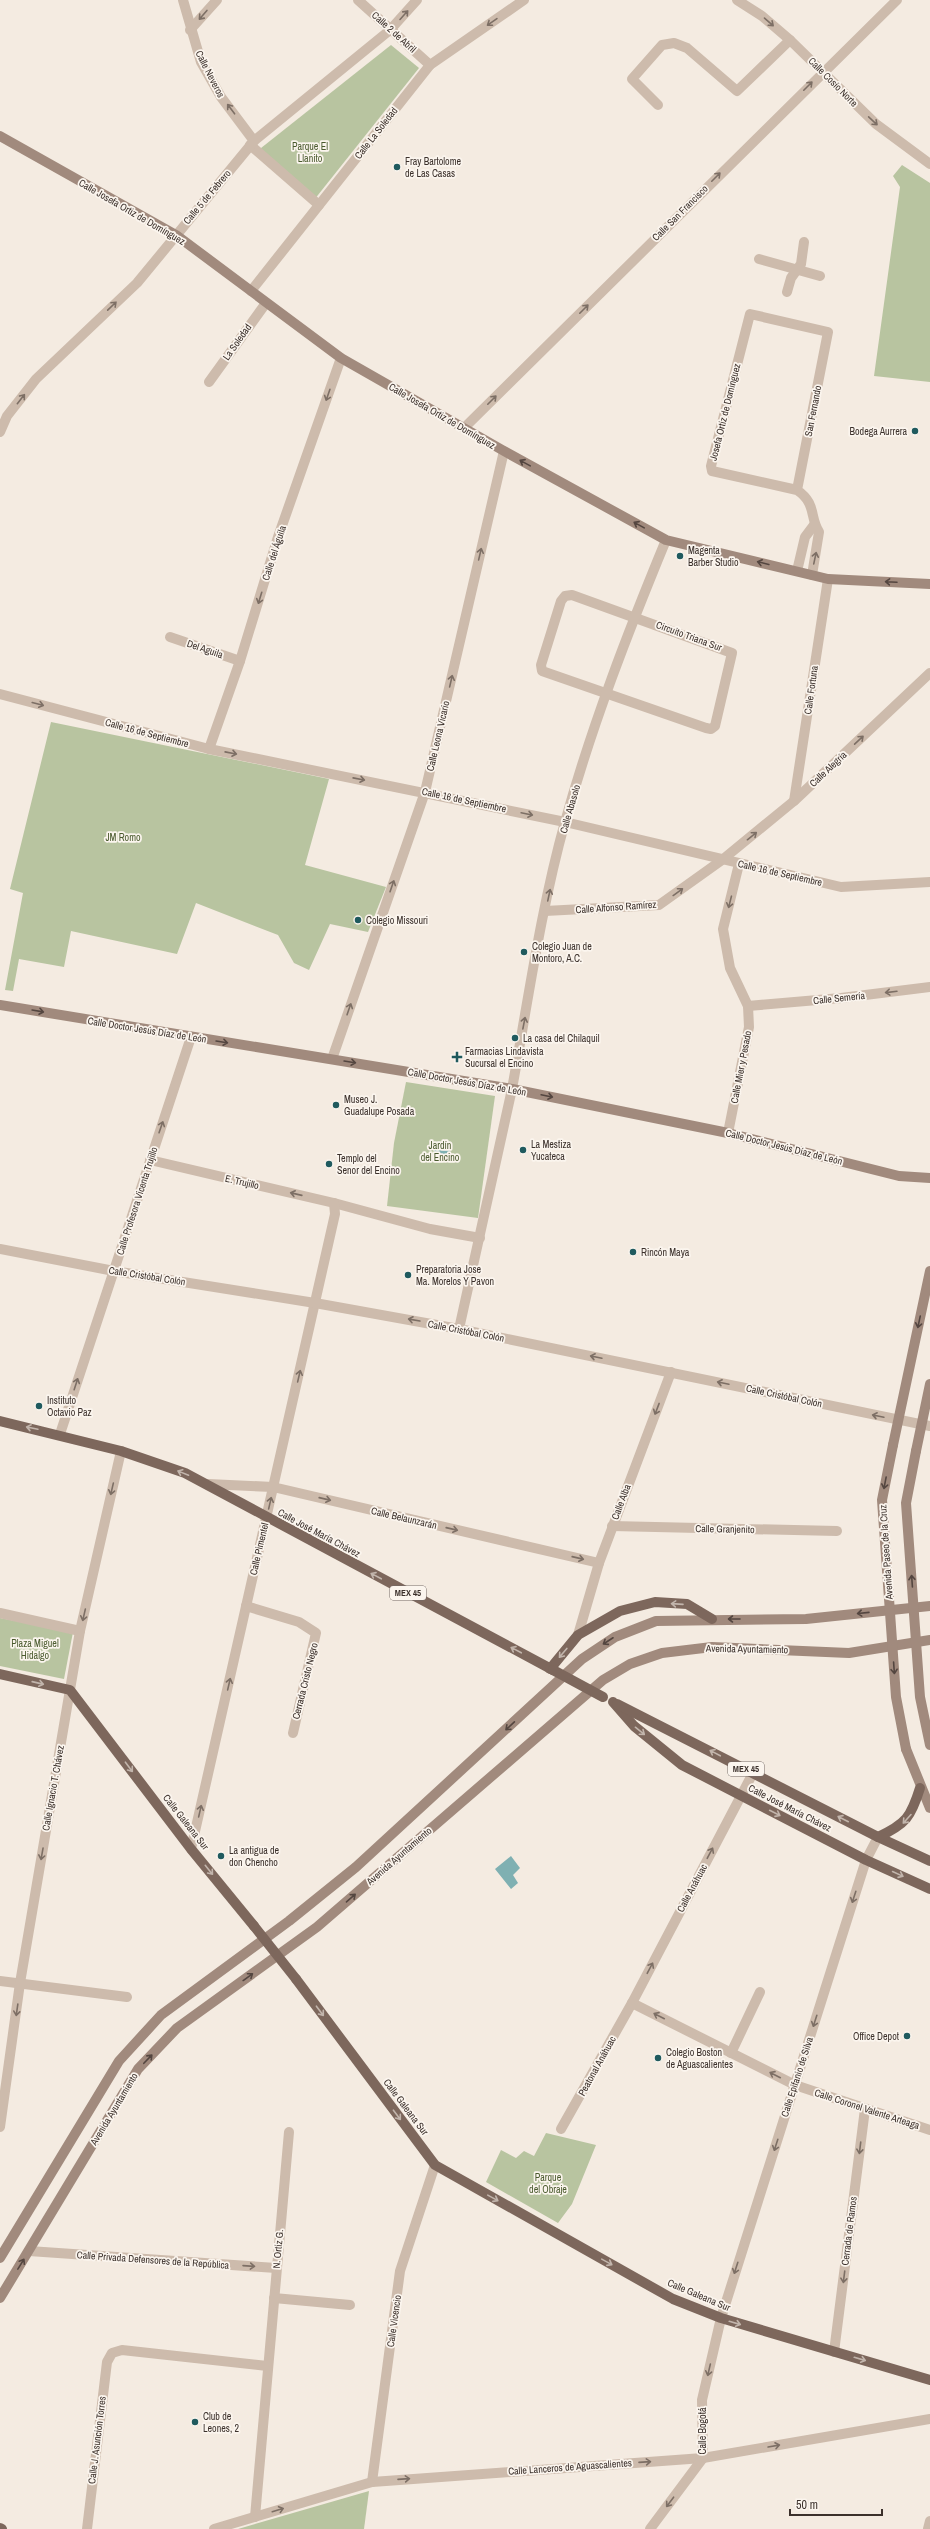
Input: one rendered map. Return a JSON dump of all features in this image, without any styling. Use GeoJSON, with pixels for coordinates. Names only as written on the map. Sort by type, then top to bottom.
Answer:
{"type":"FeatureCollection","features":[{"type":"Feature","properties":{"kind":"main road","name":"Calle Josefa Ortiz de Domínguez"},"geometry":{"type":"LineString","coordinates":[[0,136],[176,235],[341,358],[504,451],[666,540],[828,579],[930,584]]}},
{"type":"Feature","properties":{"kind":"main road","name":"Calle Doctor Jesús Díaz de León"},"geometry":{"type":"LineString","coordinates":[[0,1005],[512,1089],[728,1133],[899,1176],[930,1178]]}},
{"type":"Feature","properties":{"kind":"main road","name":"Avenida Paseo de la Cruz"},"geometry":{"type":"LineString","coordinates":[[930,1270],[882,1500],[896,1697],[906,1750],[920,1788],[930,1808]]}},
{"type":"Feature","properties":{"kind":"main road"},"geometry":{"type":"LineString","coordinates":[[930,1384],[926,1425],[916,1451],[906,1503],[920,1697],[930,1745]]}},
{"type":"Feature","properties":{"kind":"main road","name":"Calle José María Chávez"},"geometry":{"type":"LineString","coordinates":[[0,1422],[60,1434],[121,1451],[185,1473],[208,1484],[266,1518],[603,1697],[641,1714],[878,1837],[930,1861]]}},
{"type":"Feature","properties":{"kind":"main road"},"geometry":{"type":"LineString","coordinates":[[552,1670],[578,1635],[620,1611],[655,1602],[687,1604],[712,1619]]}},
{"type":"Feature","properties":{"kind":"main road","name":"Avenida Ayuntamiento"},"geometry":{"type":"LineString","coordinates":[[0,2258],[119,2061],[161,2015],[289,1921],[356,1867],[582,1659],[615,1637],[656,1621],[712,1619],[806,1619],[930,1606]]}},
{"type":"Feature","properties":{"kind":"main road","name":"Avenida Ayuntamiento"},"geometry":{"type":"LineString","coordinates":[[0,2298],[138,2069],[177,2028],[317,1927],[603,1680],[630,1664],[662,1653],[712,1647],[849,1653],[930,1640]]}},
{"type":"Feature","properties":{"kind":"main road"},"geometry":{"type":"LineString","coordinates":[[0,1674],[70,1690]]}},
{"type":"Feature","properties":{"kind":"main road","name":"Calle Galeana Sur"},"geometry":{"type":"LineString","coordinates":[[70,1690],[191,1849],[296,1979],[435,2165],[673,2299],[721,2318],[930,2380]]}},
{"type":"Feature","properties":{"kind":"main road","name":"Calle José María Chávez"},"geometry":{"type":"LineString","coordinates":[[613,1702],[634,1726],[682,1765],[866,1860],[930,1889]]}},
{"type":"Feature","properties":{"kind":"main road"},"geometry":{"type":"LineString","coordinates":[[878,1837],[899,1828],[913,1812],[920,1788]]}},
{"type":"Feature","properties":{"kind":"street","name":"Calle Neveros"},"geometry":{"type":"LineString","coordinates":[[183,0],[190,30],[201,62],[221,97],[252,143],[319,205]]}},
{"type":"Feature","properties":{"kind":"street"},"geometry":{"type":"LineString","coordinates":[[190,30],[217,0]]}},
{"type":"Feature","properties":{"kind":"street","name":"Calle 2 de Abril"},"geometry":{"type":"LineString","coordinates":[[358,0],[430,65]]}},
{"type":"Feature","properties":{"kind":"street","name":"Calle 5 de Febrero"},"geometry":{"type":"LineString","coordinates":[[0,432],[7,416],[36,379],[136,283],[252,143],[390,30],[417,0]]}},
{"type":"Feature","properties":{"kind":"street","name":"Calle La Soledad"},"geometry":{"type":"LineString","coordinates":[[251,291],[430,65],[524,0]]}},
{"type":"Feature","properties":{"kind":"street","name":"Calle Cosío Norte"},"geometry":{"type":"LineString","coordinates":[[737,0],[762,16],[790,40],[876,124],[930,164]]}},
{"type":"Feature","properties":{"kind":"street","name":"Calle San Francisco"},"geometry":{"type":"LineString","coordinates":[[464,428],[823,71],[897,0]]}},
{"type":"Feature","properties":{"kind":"street"},"geometry":{"type":"LineString","coordinates":[[658,105],[632,79],[634,74],[662,45],[674,44],[687,48],[737,91],[790,40]]}},
{"type":"Feature","properties":{"kind":"street"},"geometry":{"type":"LineString","coordinates":[[787,292],[791,278],[801,264],[804,242]]}},
{"type":"Feature","properties":{"kind":"street"},"geometry":{"type":"LineString","coordinates":[[759,259],[820,276]]}},
{"type":"Feature","properties":{"kind":"street","name":"La Soledad"},"geometry":{"type":"LineString","coordinates":[[209,382],[266,303]]}},
{"type":"Feature","properties":{"kind":"street","name":"Josefa Ortiz de Domínguez"},"geometry":{"type":"LineString","coordinates":[[797,490],[712,471],[711,466],[750,314],[828,332]]}},
{"type":"Feature","properties":{"kind":"street","name":"San Fernando"},"geometry":{"type":"LineString","coordinates":[[797,490],[828,332]]}},
{"type":"Feature","properties":{"kind":"street","name":"Calle del Águila"},"geometry":{"type":"LineString","coordinates":[[209,749],[240,661],[278,537],[341,358]]}},
{"type":"Feature","properties":{"kind":"street","name":"Calle Leona Vicario"},"geometry":{"type":"LineString","coordinates":[[332,1059],[425,792],[504,451]]}},
{"type":"Feature","properties":{"kind":"street"},"geometry":{"type":"LineString","coordinates":[[797,490],[804,495],[813,508],[814,525],[819,532],[819,541],[812,575]]}},
{"type":"Feature","properties":{"kind":"street"},"geometry":{"type":"LineString","coordinates":[[796,572],[805,537],[814,525]]}},
{"type":"Feature","properties":{"kind":"street","name":"Calle Abasolo"},"geometry":{"type":"LineString","coordinates":[[459,1329],[512,1089],[545,911],[564,822],[606,692],[634,617],[666,540]]}},
{"type":"Feature","properties":{"kind":"street","name":"Calle Fortuna"},"geometry":{"type":"LineString","coordinates":[[794,801],[828,579]]}},
{"type":"Feature","properties":{"kind":"street","name":"Circuito Triana Sur"},"geometry":{"type":"LineString","coordinates":[[565,596],[572,596],[634,617],[732,653],[714,726],[711,729],[606,692],[547,674],[542,671],[541,665],[561,601],[565,596]]}},
{"type":"Feature","properties":{"kind":"street","name":"Del Aguila"},"geometry":{"type":"LineString","coordinates":[[170,637],[240,661]]}},
{"type":"Feature","properties":{"kind":"street","name":"Calle Alegría"},"geometry":{"type":"LineString","coordinates":[[722,860],[794,801],[930,673]]}},
{"type":"Feature","properties":{"kind":"street","name":"Calle 16 de Septiembre"},"geometry":{"type":"LineString","coordinates":[[0,694],[209,749],[425,792],[564,822],[842,887],[930,882]]}},
{"type":"Feature","properties":{"kind":"street","name":"Calle Alfonso Ramírez"},"geometry":{"type":"LineString","coordinates":[[545,911],[659,905],[722,860]]}},
{"type":"Feature","properties":{"kind":"street","name":"Calle Mier y Pesado"},"geometry":{"type":"LineString","coordinates":[[728,1133],[749,1027],[748,1006],[730,968],[723,929],[739,864]]}},
{"type":"Feature","properties":{"kind":"street","name":"Calle Semería"},"geometry":{"type":"LineString","coordinates":[[748,1006],[841,998],[930,987]]}},
{"type":"Feature","properties":{"kind":"street","name":"Calle Profesora Vicenta Trujillo"},"geometry":{"type":"LineString","coordinates":[[60,1434],[191,1037]]}},
{"type":"Feature","properties":{"kind":"street","name":"E. Trujillo"},"geometry":{"type":"LineString","coordinates":[[150,1160],[334,1203],[430,1229],[480,1238]]}},
{"type":"Feature","properties":{"kind":"street","name":"Calle Pimentel"},"geometry":{"type":"LineString","coordinates":[[191,1849],[335,1214],[334,1203]]}},
{"type":"Feature","properties":{"kind":"street","name":"Calle Cristóbal Colón"},"geometry":{"type":"LineString","coordinates":[[0,1249],[114,1271],[315,1303],[459,1329],[926,1425]]}},
{"type":"Feature","properties":{"kind":"street","name":"Calle Alba"},"geometry":{"type":"LineString","coordinates":[[578,1635],[599,1563],[612,1526],[671,1372]]}},
{"type":"Feature","properties":{"kind":"street","name":"Calle Ignacio T. Chávez"},"geometry":{"type":"LineString","coordinates":[[0,2127],[20,1983],[80,1631],[121,1451]]}},
{"type":"Feature","properties":{"kind":"street","name":"Calle Belaunzarán"},"geometry":{"type":"LineString","coordinates":[[208,1484],[273,1487],[599,1563]]}},
{"type":"Feature","properties":{"kind":"street","name":"Calle Granjenito"},"geometry":{"type":"LineString","coordinates":[[612,1526],[837,1532]]}},
{"type":"Feature","properties":{"kind":"street","name":"Cerrada Cristo Negro"},"geometry":{"type":"LineString","coordinates":[[246,1606],[299,1622],[316,1633],[293,1734]]}},
{"type":"Feature","properties":{"kind":"street"},"geometry":{"type":"LineString","coordinates":[[0,1613],[80,1631]]}},
{"type":"Feature","properties":{"kind":"street","name":"Calle Anáhuac"},"geometry":{"type":"LineString","coordinates":[[632,2003],[753,1773]]}},
{"type":"Feature","properties":{"kind":"street","name":"Calle Epifanio de Silva"},"geometry":{"type":"LineString","coordinates":[[721,2318],[866,1860],[878,1837]]}},
{"type":"Feature","properties":{"kind":"street"},"geometry":{"type":"LineString","coordinates":[[0,1981],[127,1997]]}},
{"type":"Feature","properties":{"kind":"street"},"geometry":{"type":"LineString","coordinates":[[731,2053],[760,1992]]}},
{"type":"Feature","properties":{"kind":"street","name":"Calle Coronel Valente Arteaga"},"geometry":{"type":"LineString","coordinates":[[632,2003],[795,2085],[930,2130]]}},
{"type":"Feature","properties":{"kind":"street","name":"Peatonal Anáhuac"},"geometry":{"type":"LineString","coordinates":[[561,2129],[632,2003]]}},
{"type":"Feature","properties":{"kind":"street","name":"Cerrada de Ramos"},"geometry":{"type":"LineString","coordinates":[[834,2352],[865,2109]]}},
{"type":"Feature","properties":{"kind":"street","name":"N. Ortiz G."},"geometry":{"type":"LineString","coordinates":[[255,2517],[267,2366],[289,2132]]}},
{"type":"Feature","properties":{"kind":"street","name":"Calle Vicencio"},"geometry":{"type":"LineString","coordinates":[[372,2482],[400,2271],[435,2165]]}},
{"type":"Feature","properties":{"kind":"street","name":"Calle Privada Defensores de la República"},"geometry":{"type":"LineString","coordinates":[[29,2251],[276,2268]]}},
{"type":"Feature","properties":{"kind":"street"},"geometry":{"type":"LineString","coordinates":[[274,2298],[350,2305]]}},
{"type":"Feature","properties":{"kind":"street","name":"Calle Bogotá"},"geometry":{"type":"LineString","coordinates":[[650,2529],[703,2458],[702,2400],[721,2318]]}},
{"type":"Feature","properties":{"kind":"street","name":"Calle J. Asunción Torres"},"geometry":{"type":"LineString","coordinates":[[87,2529],[106,2362],[112,2353],[122,2350],[267,2366]]}},
{"type":"Feature","properties":{"kind":"street","name":"Calle Lanceros de Aguascalientes"},"geometry":{"type":"LineString","coordinates":[[214,2529],[372,2482],[703,2458],[930,2419]]}},
{"type":"Feature","properties":{"kind":"street"},"geometry":{"type":"LineString","coordinates":[[928,2529],[930,2521]]}},
{"type":"Feature","properties":{"kind":"green space","name":"Parque El Llanito"},"geometry":{"type":"Polygon","coordinates":[[[391,45],[419,68],[314,200],[256,152],[391,45]]]}},
{"type":"Feature","properties":{"kind":"green space"},"geometry":{"type":"Polygon","coordinates":[[[902,165],[930,183],[930,382],[874,376],[900,187],[893,176],[902,165]]]}},
{"type":"Feature","properties":{"kind":"green space","name":"JM Romo"},"geometry":{"type":"Polygon","coordinates":[[[51,722],[329,779],[305,865],[386,887],[368,932],[330,924],[309,970],[294,963],[278,935],[196,903],[177,954],[71,931],[64,967],[19,959],[13,991],[5,990],[23,893],[10,889],[51,722]]]}},
{"type":"Feature","properties":{"kind":"green space","name":"Jardín del Encino"},"geometry":{"type":"Polygon","coordinates":[[[406,1082],[495,1096],[478,1218],[387,1206],[394,1143],[406,1082]]]}},
{"type":"Feature","properties":{"kind":"green space","name":"Plaza Miguel Hidalgo"},"geometry":{"type":"Polygon","coordinates":[[[0,1618],[73,1632],[64,1679],[0,1666],[0,1618]]]}},
{"type":"Feature","properties":{"kind":"green space","name":"Parque del Obraje"},"geometry":{"type":"Polygon","coordinates":[[[546,2133],[596,2145],[572,2204],[558,2223],[486,2182],[501,2150],[516,2158],[524,2151],[534,2156],[546,2133]]]}},
{"type":"Feature","properties":{"kind":"green space"},"geometry":{"type":"Polygon","coordinates":[[[369,2491],[364,2529],[238,2529],[369,2491]]]}},
{"type":"Feature","properties":{"kind":"water"},"geometry":{"type":"Polygon","coordinates":[[[442,1142],[448,1144],[450,1150],[448,1156],[442,1158],[436,1156],[434,1150],[436,1144],[442,1142]]]}},
{"type":"Feature","properties":{"kind":"water"},"geometry":{"type":"Polygon","coordinates":[[[511,1856],[520,1868],[513,1875],[518,1883],[511,1889],[495,1869],[511,1856]]]}},
{"type":"Feature","properties":{"kind":"place","name":"Fray Bartolome de Las Casas"},"geometry":{"type":"Point","coordinates":[397,167]}},
{"type":"Feature","properties":{"kind":"place","name":"Bodega Aurrera"},"geometry":{"type":"Point","coordinates":[915,431]}},
{"type":"Feature","properties":{"kind":"place","name":"Magenta Barber Studio"},"geometry":{"type":"Point","coordinates":[680,556]}},
{"type":"Feature","properties":{"kind":"place","name":"Colegio Missouri"},"geometry":{"type":"Point","coordinates":[358,920]}},
{"type":"Feature","properties":{"kind":"place","name":"Colegio Juan de Montoro, A.C."},"geometry":{"type":"Point","coordinates":[524,952]}},
{"type":"Feature","properties":{"kind":"place","name":"La casa del Chilaquil"},"geometry":{"type":"Point","coordinates":[515,1038]}},
{"type":"Feature","properties":{"kind":"place","name":"Farmacias Lindavista Sucursal el Encino"},"geometry":{"type":"Point","coordinates":[457,1057]}},
{"type":"Feature","properties":{"kind":"place","name":"Museo J. Guadalupe Posada"},"geometry":{"type":"Point","coordinates":[336,1105]}},
{"type":"Feature","properties":{"kind":"place","name":"La Mestiza Yucateca"},"geometry":{"type":"Point","coordinates":[523,1150]}},
{"type":"Feature","properties":{"kind":"place","name":"Templo del Senor del Encino"},"geometry":{"type":"Point","coordinates":[329,1164]}},
{"type":"Feature","properties":{"kind":"place","name":"Rincón Maya"},"geometry":{"type":"Point","coordinates":[633,1252]}},
{"type":"Feature","properties":{"kind":"place","name":"Preparatoria Jose Ma. Morelos Y Pavon"},"geometry":{"type":"Point","coordinates":[408,1275]}},
{"type":"Feature","properties":{"kind":"place","name":"Instituto Octavio Paz"},"geometry":{"type":"Point","coordinates":[39,1406]}},
{"type":"Feature","properties":{"kind":"place","name":"La antigua de don Chencho"},"geometry":{"type":"Point","coordinates":[221,1856]}},
{"type":"Feature","properties":{"kind":"place","name":"Office Depot"},"geometry":{"type":"Point","coordinates":[907,2036]}},
{"type":"Feature","properties":{"kind":"place","name":"Colegio Boston de Aguascalientes"},"geometry":{"type":"Point","coordinates":[658,2058]}},
{"type":"Feature","properties":{"kind":"place","name":"Club de Leones, 2"},"geometry":{"type":"Point","coordinates":[195,2422]}}]}
